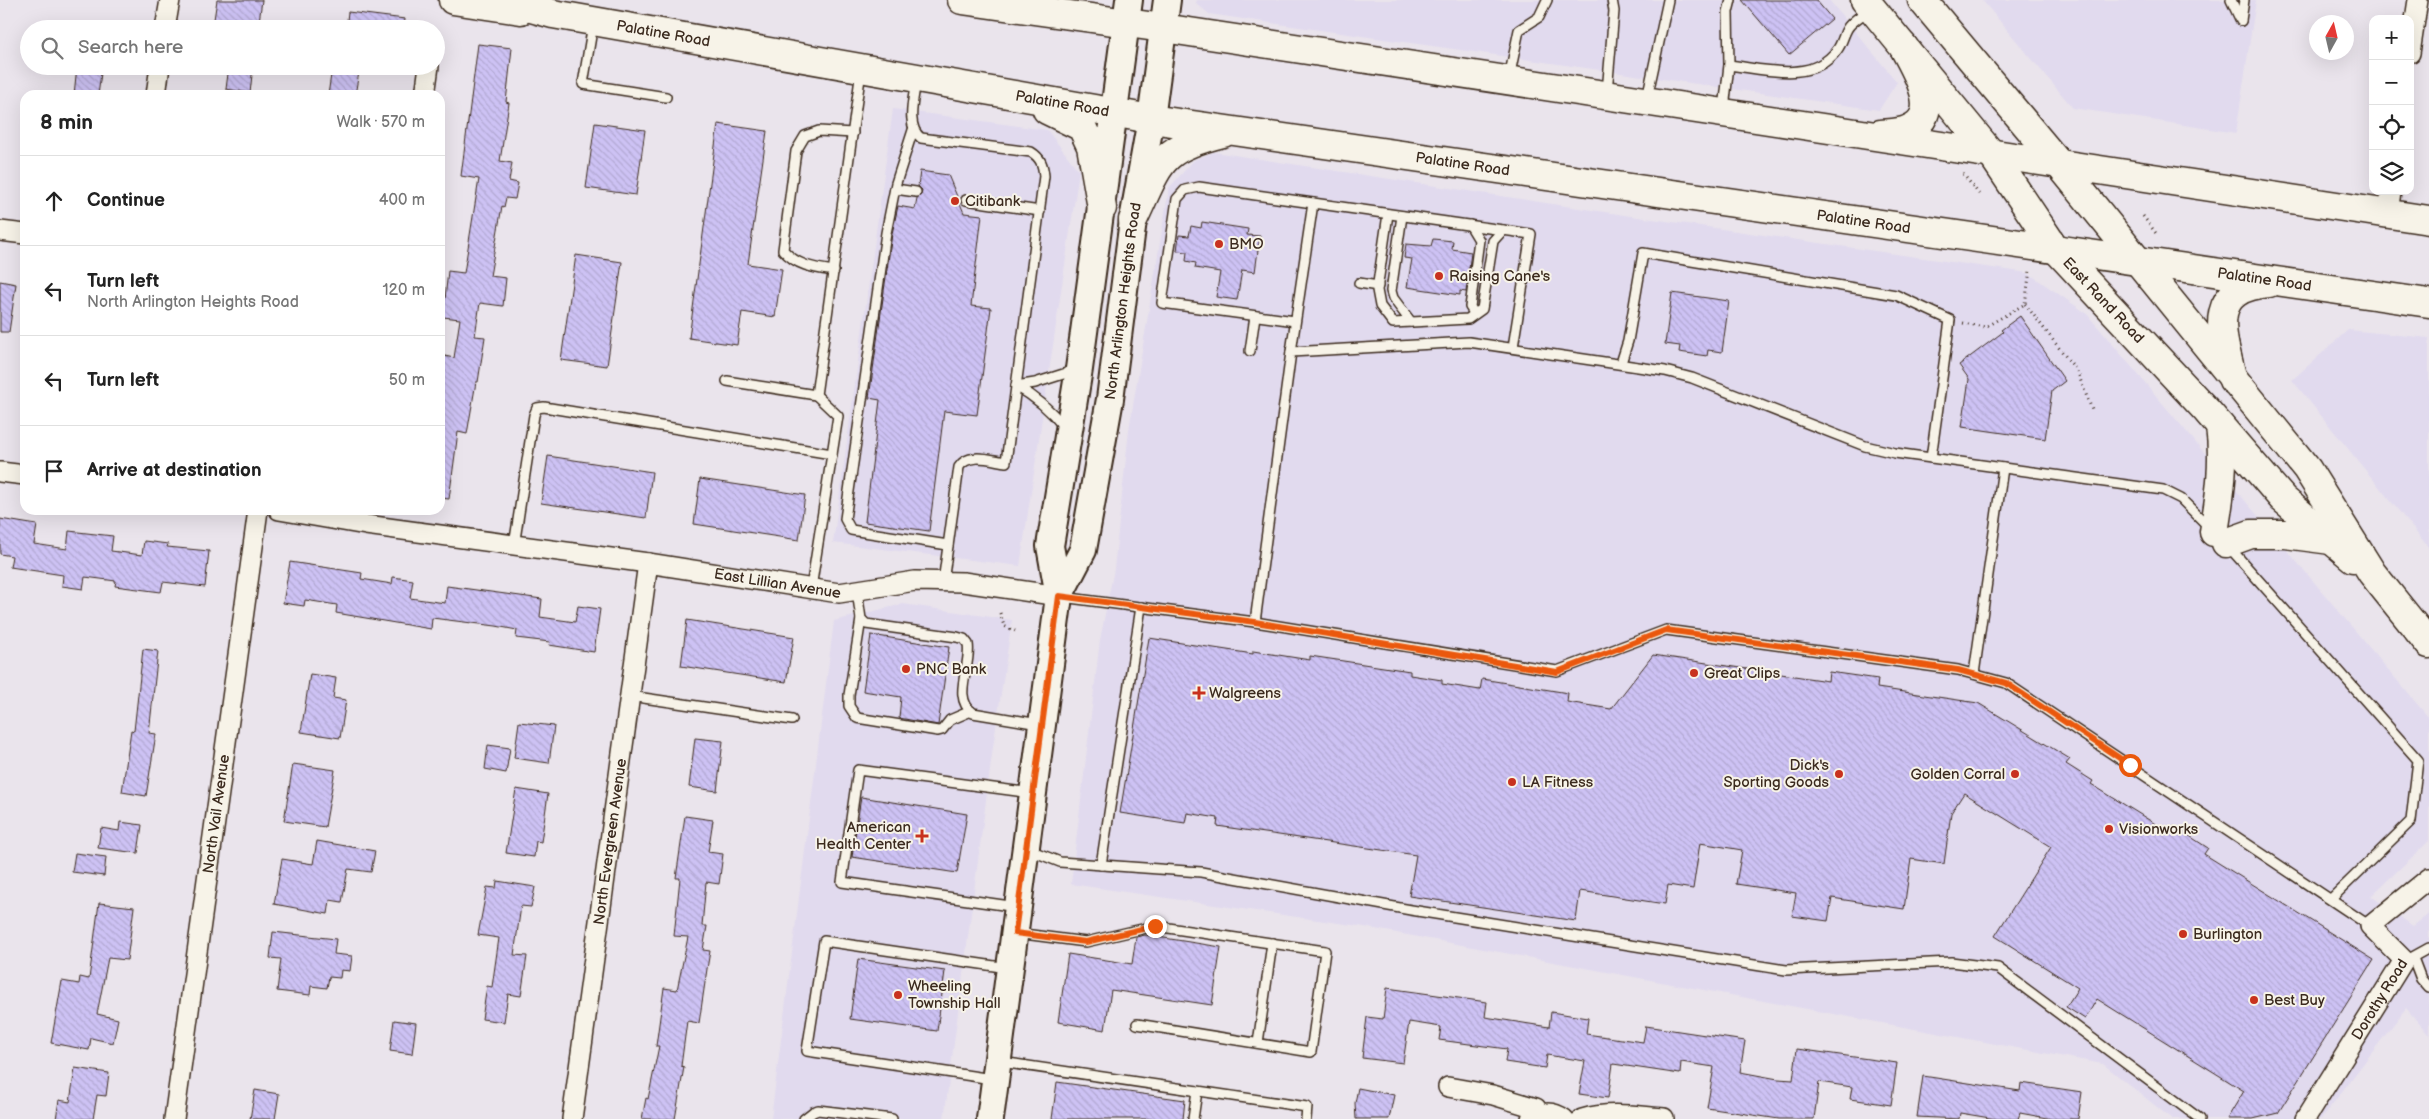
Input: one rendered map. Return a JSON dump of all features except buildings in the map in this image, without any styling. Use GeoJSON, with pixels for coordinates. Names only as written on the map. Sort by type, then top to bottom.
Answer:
{"type":"FeatureCollection","features":[{"type":"Feature","properties":{"kind":"main road"},"geometry":{"type":"LineString","coordinates":[[453,0],[553,14]]}},
{"type":"Feature","properties":{"kind":"main road","name":"Palatine Road"},"geometry":{"type":"LineString","coordinates":[[502,0],[553,14],[1151,119],[2429,303]]}},
{"type":"Feature","properties":{"kind":"main road"},"geometry":{"type":"LineString","coordinates":[[962,0],[1011,3],[1052,12],[1128,11],[1164,28],[1993,156],[2389,202],[2429,220]]}},
{"type":"Feature","properties":{"kind":"main road"},"geometry":{"type":"LineString","coordinates":[[1052,12],[1077,6],[1088,0]]}},
{"type":"Feature","properties":{"kind":"main road","name":"North Arlington Heights Road"},"geometry":{"type":"LineString","coordinates":[[1059,596],[1083,550],[1110,399],[1133,220],[1151,119],[1167,0]]}},
{"type":"Feature","properties":{"kind":"main road","name":"East Rand Road"},"geometry":{"type":"LineString","coordinates":[[1922,0],[2060,164],[2307,469],[2372,573],[2429,644]]}},
{"type":"Feature","properties":{"kind":"main road","name":"East Rand Road"},"geometry":{"type":"LineString","coordinates":[[1868,4],[1993,156],[2054,248],[2220,426],[2283,499],[2372,573]]}},
{"type":"Feature","properties":{"kind":"main road","name":"North Arlington Heights Road"},"geometry":{"type":"LineString","coordinates":[[990,1119],[1059,596],[1050,546],[1102,208],[1128,11]]}},
{"type":"Feature","properties":{"kind":"main road"},"geometry":{"type":"LineString","coordinates":[[1868,136],[1907,130],[1918,124],[1922,118],[1926,106],[1925,91],[1903,46]]}},
{"type":"Feature","properties":{"kind":"main road"},"geometry":{"type":"LineString","coordinates":[[1022,96],[1082,127],[1091,146],[1102,208]]}},
{"type":"Feature","properties":{"kind":"main road"},"geometry":{"type":"LineString","coordinates":[[1133,220],[1159,164],[1175,150],[1191,141],[1234,131]]}},
{"type":"Feature","properties":{"kind":"main road"},"geometry":{"type":"LineString","coordinates":[[2233,380],[2221,332],[2222,314],[2234,293],[2250,284],[2286,282]]}},
{"type":"Feature","properties":{"kind":"main road"},"geometry":{"type":"LineString","coordinates":[[2220,426],[2223,447],[2220,537],[2250,534],[2285,534],[2331,540]]}},
{"type":"Feature","properties":{"kind":"street"},"geometry":{"type":"LineString","coordinates":[[167,20],[170,0]]}},
{"type":"Feature","properties":{"kind":"street"},"geometry":{"type":"LineString","coordinates":[[2414,26],[2418,0]]}},
{"type":"Feature","properties":{"kind":"street"},"geometry":{"type":"LineString","coordinates":[[157,90],[159,75]]}},
{"type":"Feature","properties":{"kind":"street"},"geometry":{"type":"LineString","coordinates":[[426,90],[428,75]]}},
{"type":"Feature","properties":{"kind":"street"},"geometry":{"type":"LineString","coordinates":[[0,231],[20,233]]}},
{"type":"Feature","properties":{"kind":"street"},"geometry":{"type":"LineString","coordinates":[[0,472],[20,474]]}},
{"type":"Feature","properties":{"kind":"street","name":"North Vail Avenue"},"geometry":{"type":"LineString","coordinates":[[174,1119],[257,515]]}},
{"type":"Feature","properties":{"kind":"street","name":"East Lillian Avenue"},"geometry":{"type":"LineString","coordinates":[[334,515],[367,518],[514,547],[648,563],[839,593],[915,581],[963,582],[1059,596]]}},
{"type":"Feature","properties":{"kind":"street","name":"North Evergreen Avenue"},"geometry":{"type":"LineString","coordinates":[[572,1119],[648,563]]}},
{"type":"Feature","properties":{"kind":"street"},"geometry":{"type":"LineString","coordinates":[[2370,926],[2429,878]]}},
{"type":"Feature","properties":{"kind":"street","name":"Dorothy Road"},"geometry":{"type":"LineString","coordinates":[[2306,1119],[2408,959],[2370,926]]}},
{"type":"Feature","properties":{"kind":"street"},"geometry":{"type":"LineString","coordinates":[[1448,1087],[1471,1090],[1519,1102],[1536,1108],[1535,1117]]}},
{"type":"Feature","properties":{"kind":"street"},"geometry":{"type":"LineString","coordinates":[[1535,1117],[1545,1112],[1555,1112],[1564,1119]]}},
{"type":"Feature","properties":{"kind":"street"},"geometry":{"type":"LineString","coordinates":[[1582,1119],[1594,1115],[1618,1114],[1664,1118]]}},
{"type":"Feature","properties":{"kind":"lane"},"geometry":{"type":"LineString","coordinates":[[1508,81],[1519,30],[1539,17],[1547,0]]}},
{"type":"Feature","properties":{"kind":"lane"},"geometry":{"type":"LineString","coordinates":[[1607,96],[1614,11],[1612,0]]}},
{"type":"Feature","properties":{"kind":"lane"},"geometry":{"type":"LineString","coordinates":[[1646,102],[1668,0]]}},
{"type":"Feature","properties":{"kind":"lane"},"geometry":{"type":"LineString","coordinates":[[1723,114],[1729,65],[1728,12],[1731,0]]}},
{"type":"Feature","properties":{"kind":"lane"},"geometry":{"type":"LineString","coordinates":[[2231,0],[2241,21],[2244,0]]}},
{"type":"Feature","properties":{"kind":"lane"},"geometry":{"type":"LineString","coordinates":[[1729,65],[1787,71],[1807,71],[1820,66],[1837,50],[1848,27],[1868,4]]}},
{"type":"Feature","properties":{"kind":"lane"},"geometry":{"type":"LineString","coordinates":[[593,21],[584,84],[666,97]]}},
{"type":"Feature","properties":{"kind":"lane"},"geometry":{"type":"LineString","coordinates":[[816,395],[862,68]]}},
{"type":"Feature","properties":{"kind":"lane"},"geometry":{"type":"LineString","coordinates":[[916,78],[913,130],[895,189],[886,233],[845,519],[851,530],[948,545]]}},
{"type":"Feature","properties":{"kind":"lane"},"geometry":{"type":"LineString","coordinates":[[913,130],[922,138],[1030,152],[1037,156],[1041,162],[1044,176],[1006,462],[972,458],[962,462],[959,467],[943,582]]}},
{"type":"Feature","properties":{"kind":"lane"},"geometry":{"type":"LineString","coordinates":[[834,271],[812,268],[792,260],[783,250],[794,160],[796,150],[804,136],[819,131],[853,133]]}},
{"type":"Feature","properties":{"kind":"lane"},"geometry":{"type":"LineString","coordinates":[[1295,321],[1162,303],[1177,200],[1185,190],[1199,187],[1531,234],[1513,348]]}},
{"type":"Feature","properties":{"kind":"lane"},"geometry":{"type":"LineString","coordinates":[[895,189],[916,192]]}},
{"type":"Feature","properties":{"kind":"lane"},"geometry":{"type":"LineString","coordinates":[[966,200],[1040,211]]}},
{"type":"Feature","properties":{"kind":"lane"},"geometry":{"type":"LineString","coordinates":[[1255,622],[1295,321],[1313,203]]}},
{"type":"Feature","properties":{"kind":"lane"},"geometry":{"type":"LineString","coordinates":[[1388,214],[1378,286],[1380,306],[1393,323],[1468,319],[1482,309],[1493,241],[1503,230]]}},
{"type":"Feature","properties":{"kind":"lane"},"geometry":{"type":"LineString","coordinates":[[1402,216],[1391,291],[1393,298],[1411,322]]}},
{"type":"Feature","properties":{"kind":"lane"},"geometry":{"type":"LineString","coordinates":[[1470,225],[1479,240],[1470,307],[1474,313]]}},
{"type":"Feature","properties":{"kind":"lane"},"geometry":{"type":"LineString","coordinates":[[1621,363],[1628,341],[1643,253],[1896,295],[1950,320],[1931,458]]}},
{"type":"Feature","properties":{"kind":"lane"},"geometry":{"type":"LineString","coordinates":[[1359,283],[1378,286]]}},
{"type":"Feature","properties":{"kind":"lane"},"geometry":{"type":"LineString","coordinates":[[1250,351],[1255,316]]}},
{"type":"Feature","properties":{"kind":"lane"},"geometry":{"type":"LineString","coordinates":[[1291,352],[1469,342],[1621,363],[1692,378],[1865,446],[1895,453],[2163,490],[2181,499],[2220,537],[2418,760],[2411,822],[2331,899]]}},
{"type":"Feature","properties":{"kind":"lane"},"geometry":{"type":"LineString","coordinates":[[1016,386],[1036,383],[1078,370]]}},
{"type":"Feature","properties":{"kind":"lane"},"geometry":{"type":"LineString","coordinates":[[727,381],[816,395],[838,416],[811,588]]}},
{"type":"Feature","properties":{"kind":"lane"},"geometry":{"type":"LineString","coordinates":[[1016,386],[1035,397],[1050,410],[1068,432]]}},
{"type":"Feature","properties":{"kind":"lane"},"geometry":{"type":"LineString","coordinates":[[514,547],[534,415],[537,408],[544,407],[832,454]]}},
{"type":"Feature","properties":{"kind":"lane"},"geometry":{"type":"LineString","coordinates":[[1974,674],[2004,468]]}},
{"type":"Feature","properties":{"kind":"lane"},"geometry":{"type":"LineString","coordinates":[[857,591],[861,619],[849,696],[849,706],[857,718],[938,732],[950,720],[971,711],[1043,725]]}},
{"type":"Feature","properties":{"kind":"lane"},"geometry":{"type":"LineString","coordinates":[[1059,596],[1255,622],[1557,672],[1666,630],[1958,670],[1974,674],[2006,683],[2370,926]]}},
{"type":"Feature","properties":{"kind":"lane"},"geometry":{"type":"LineString","coordinates":[[1101,865],[1141,607]]}},
{"type":"Feature","properties":{"kind":"lane"},"geometry":{"type":"LineString","coordinates":[[861,619],[866,624],[964,639],[970,650],[962,697],[964,703],[971,711]]}},
{"type":"Feature","properties":{"kind":"lane"},"geometry":{"type":"LineString","coordinates":[[630,696],[792,720]]}},
{"type":"Feature","properties":{"kind":"lane"},"geometry":{"type":"LineString","coordinates":[[1019,908],[842,882],[858,770],[1034,793]]}},
{"type":"Feature","properties":{"kind":"lane"},"geometry":{"type":"LineString","coordinates":[[1027,848],[1060,862],[1201,872],[1411,910],[1786,970],[1951,962],[1998,968],[2200,1119]]}},
{"type":"Feature","properties":{"kind":"lane"},"geometry":{"type":"LineString","coordinates":[[1015,933],[1086,942],[1155,926],[1325,951],[1311,1052],[1137,1024]]}},
{"type":"Feature","properties":{"kind":"lane"},"geometry":{"type":"LineString","coordinates":[[1011,969],[824,941],[807,1051],[1198,1091],[1307,1107],[1306,1119]]}},
{"type":"Feature","properties":{"kind":"lane"},"geometry":{"type":"LineString","coordinates":[[1258,1043],[1272,943]]}},
{"type":"Feature","properties":{"kind":"lane"},"geometry":{"type":"LineString","coordinates":[[2429,947],[2408,959],[2429,988]]}},
{"type":"Feature","properties":{"kind":"lane"},"geometry":{"type":"LineString","coordinates":[[1193,1119],[1198,1091]]}},
{"type":"Feature","properties":{"kind":"lane"},"geometry":{"type":"LineString","coordinates":[[804,1119],[818,1110],[892,1119]]}},
{"type":"Feature","properties":{"kind":"path"},"geometry":{"type":"LineString","coordinates":[[1963,174],[1979,194]]}},
{"type":"Feature","properties":{"kind":"path"},"geometry":{"type":"LineString","coordinates":[[2143,216],[2158,236]]}},
{"type":"Feature","properties":{"kind":"path"},"geometry":{"type":"LineString","coordinates":[[2030,270],[2025,304],[2077,370],[2092,410]]}},
{"type":"Feature","properties":{"kind":"path"},"geometry":{"type":"LineString","coordinates":[[1950,320],[1985,327],[2025,304]]}},
{"type":"Feature","properties":{"kind":"path"},"geometry":{"type":"LineString","coordinates":[[1000,612],[1004,626],[1015,631]]}},
{"type":"Feature","properties":{"kind":"shaded area"},"geometry":{"type":"Polygon","coordinates":[[[1197,0],[1829,0],[1897,82],[1879,110],[1209,14],[1196,3],[1197,0]]]}},
{"type":"Feature","properties":{"kind":"shaded area"},"geometry":{"type":"Polygon","coordinates":[[[1982,0],[2256,0],[2236,133],[2073,108],[1982,0]]]}},
{"type":"Feature","properties":{"kind":"shaded area"},"geometry":{"type":"Polygon","coordinates":[[[893,109],[1047,130],[1079,171],[1020,566],[833,543],[893,109]]]}},
{"type":"Feature","properties":{"kind":"shaded area"},"geometry":{"type":"Polygon","coordinates":[[[1214,152],[1624,215],[2028,273],[2086,313],[2429,718],[2429,841],[2371,896],[2413,926],[2429,914],[2429,1035],[2406,1008],[2321,1119],[2172,1119],[2103,1064],[1359,926],[1071,884],[1100,640],[1114,569],[1129,430],[1169,188],[1194,160],[1214,152]]]}},
{"type":"Feature","properties":{"kind":"shaded area"},"geometry":{"type":"Polygon","coordinates":[[[2348,330],[2429,338],[2429,548],[2292,380],[2348,330]]]}},
{"type":"Feature","properties":{"kind":"shaded area"},"geometry":{"type":"Polygon","coordinates":[[[903,604],[1012,620],[993,747],[944,1119],[771,1119],[834,621],[903,604]]]}},
{"type":"Feature","properties":{"kind":"place","name":"Citibank"},"geometry":{"type":"Point","coordinates":[955,201]}},
{"type":"Feature","properties":{"kind":"place","name":"BMO"},"geometry":{"type":"Point","coordinates":[1219,244]}},
{"type":"Feature","properties":{"kind":"place","name":"Raising Cane's"},"geometry":{"type":"Point","coordinates":[1439,276]}},
{"type":"Feature","properties":{"kind":"place","name":"PNC Bank"},"geometry":{"type":"Point","coordinates":[906,669]}},
{"type":"Feature","properties":{"kind":"place","name":"Great Clips"},"geometry":{"type":"Point","coordinates":[1694,673]}},
{"type":"Feature","properties":{"kind":"place","name":"Walgreens"},"geometry":{"type":"Point","coordinates":[1199,693]}},
{"type":"Feature","properties":{"kind":"place","name":"Dick's Sporting Goods"},"geometry":{"type":"Point","coordinates":[1839,774]}},
{"type":"Feature","properties":{"kind":"place","name":"Golden Corral"},"geometry":{"type":"Point","coordinates":[2015,774]}},
{"type":"Feature","properties":{"kind":"place","name":"LA Fitness"},"geometry":{"type":"Point","coordinates":[1512,782]}},
{"type":"Feature","properties":{"kind":"place","name":"Visionworks"},"geometry":{"type":"Point","coordinates":[2109,829]}},
{"type":"Feature","properties":{"kind":"place","name":"American Health Center"},"geometry":{"type":"Point","coordinates":[922,836]}},
{"type":"Feature","properties":{"kind":"place","name":"Burlington"},"geometry":{"type":"Point","coordinates":[2183,934]}},
{"type":"Feature","properties":{"kind":"place","name":"Wheeling Township Hall"},"geometry":{"type":"Point","coordinates":[898,995]}},
{"type":"Feature","properties":{"kind":"place","name":"Best Buy"},"geometry":{"type":"Point","coordinates":[2254,1000]}},
{"type":"Feature","properties":{"kind":"route"},"geometry":{"type":"LineString","coordinates":[[1155,926],[1086,942],[1015,933],[1032,817],[1059,596],[1255,622],[1557,672],[1666,630],[1958,670],[2006,683],[2130,765]]}}]}
